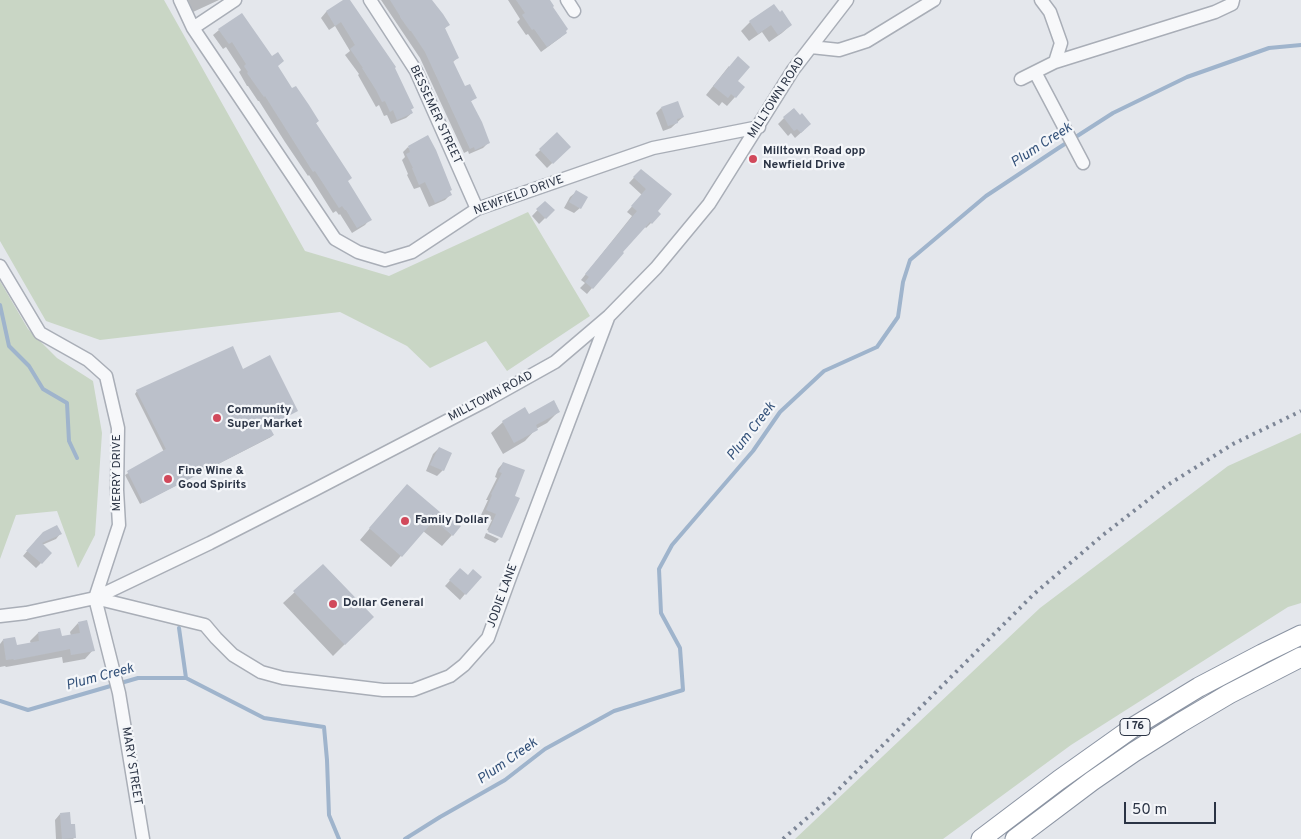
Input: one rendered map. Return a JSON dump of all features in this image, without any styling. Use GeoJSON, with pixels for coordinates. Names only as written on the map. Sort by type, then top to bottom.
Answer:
{"type":"FeatureCollection","features":[{"type":"Feature","properties":{"kind":"highway","name":"I 76"},"geometry":{"type":"LineString","coordinates":[[981,839],[1135,726],[1199,687],[1301,635]]}},
{"type":"Feature","properties":{"kind":"highway","name":"I 76"},"geometry":{"type":"LineString","coordinates":[[1015,839],[1092,781],[1150,742],[1229,694],[1301,657]]}},
{"type":"Feature","properties":{"kind":"street","name":"NEWFIELD DRIVE"},"geometry":{"type":"LineString","coordinates":[[180,0],[193,28],[335,239],[358,252],[385,260],[412,252],[477,209],[653,148],[759,127]]}},
{"type":"Feature","properties":{"kind":"street"},"geometry":{"type":"LineString","coordinates":[[193,28],[236,0]]}},
{"type":"Feature","properties":{"kind":"street","name":"BESSEMER STREET"},"geometry":{"type":"LineString","coordinates":[[370,0],[416,71],[477,209]]}},
{"type":"Feature","properties":{"kind":"street","name":"MILLTOWN ROAD"},"geometry":{"type":"LineString","coordinates":[[0,616],[26,614],[95,598],[210,543],[487,400],[555,362],[609,316],[656,268],[709,204],[794,70],[846,0]]}},
{"type":"Feature","properties":{"kind":"street"},"geometry":{"type":"LineString","coordinates":[[811,47],[839,50],[867,40],[934,0]]}},
{"type":"Feature","properties":{"kind":"street"},"geometry":{"type":"LineString","coordinates":[[1041,0],[1050,12],[1061,43],[1055,62]]}},
{"type":"Feature","properties":{"kind":"street"},"geometry":{"type":"LineString","coordinates":[[1020,79],[1055,62],[1215,12],[1232,4],[1233,0]]}},
{"type":"Feature","properties":{"kind":"street"},"geometry":{"type":"LineString","coordinates":[[1035,72],[1083,163]]}},
{"type":"Feature","properties":{"kind":"street","name":"MERRY DRIVE"},"geometry":{"type":"LineString","coordinates":[[0,266],[40,333],[88,360],[106,376],[118,428],[117,490],[119,524],[95,598]]}},
{"type":"Feature","properties":{"kind":"street","name":"JODIE LANE"},"geometry":{"type":"LineString","coordinates":[[95,598],[205,625],[233,655],[261,672],[284,678],[383,690],[413,690],[450,676],[464,665],[488,638],[609,316]]}},
{"type":"Feature","properties":{"kind":"street","name":"MARY STREET"},"geometry":{"type":"LineString","coordinates":[[95,598],[119,693],[141,839]]}},
{"type":"Feature","properties":{"kind":"green space"},"geometry":{"type":"Polygon","coordinates":[[[0,0],[164,0],[305,251],[389,276],[528,212],[590,316],[507,371],[486,341],[430,368],[407,346],[340,312],[100,340],[46,321],[0,241],[0,0]]]}},
{"type":"Feature","properties":{"kind":"green space"},"geometry":{"type":"Polygon","coordinates":[[[0,281],[28,329],[57,358],[93,381],[102,433],[95,535],[78,568],[57,511],[16,515],[0,559],[0,281]]]}},
{"type":"Feature","properties":{"kind":"green space"},"geometry":{"type":"Polygon","coordinates":[[[1301,433],[1301,603],[1288,607],[1071,745],[943,839],[795,839],[1040,608],[1228,466],[1301,433]]]}},
{"type":"Feature","properties":{"kind":"building"},"geometry":{"type":"Polygon","coordinates":[[[343,0],[350,0],[396,67],[414,108],[411,109],[413,113],[397,120],[393,110],[390,112],[385,101],[382,102],[350,49],[355,45],[341,22],[335,26],[326,11],[343,0]]]}},
{"type":"Feature","properties":{"kind":"building"},"geometry":{"type":"Polygon","coordinates":[[[390,0],[432,0],[443,14],[450,25],[445,28],[459,58],[453,61],[465,86],[470,84],[477,98],[471,101],[490,143],[475,150],[474,147],[470,149],[425,52],[390,0]]]}},
{"type":"Feature","properties":{"kind":"building"},"geometry":{"type":"Polygon","coordinates":[[[516,0],[550,0],[568,29],[567,33],[547,47],[522,15],[525,13],[516,0]]]}},
{"type":"Feature","properties":{"kind":"building"},"geometry":{"type":"Polygon","coordinates":[[[774,4],[780,12],[782,10],[792,25],[778,35],[771,25],[758,34],[749,21],[774,4]]]}},
{"type":"Feature","properties":{"kind":"building"},"geometry":{"type":"Polygon","coordinates":[[[242,13],[272,56],[278,52],[284,61],[278,66],[292,88],[296,86],[319,121],[316,123],[352,178],[348,181],[372,220],[357,228],[346,210],[342,206],[339,208],[315,171],[313,172],[265,96],[247,73],[244,66],[246,64],[232,42],[229,44],[218,29],[242,13]]]}},
{"type":"Feature","properties":{"kind":"building"},"geometry":{"type":"Polygon","coordinates":[[[738,56],[750,67],[738,81],[745,87],[736,98],[731,94],[728,98],[713,86],[738,56]]]}},
{"type":"Feature","properties":{"kind":"building"},"geometry":{"type":"Polygon","coordinates":[[[678,101],[684,117],[677,119],[678,123],[668,126],[661,107],[678,101]]]}},
{"type":"Feature","properties":{"kind":"building"},"geometry":{"type":"Polygon","coordinates":[[[794,108],[800,115],[802,113],[811,124],[801,133],[797,129],[794,131],[783,117],[794,108]]]}},
{"type":"Feature","properties":{"kind":"building"},"geometry":{"type":"Polygon","coordinates":[[[557,132],[571,147],[553,164],[539,149],[557,132]]]}},
{"type":"Feature","properties":{"kind":"building"},"geometry":{"type":"Polygon","coordinates":[[[428,135],[452,190],[450,191],[452,195],[435,203],[425,182],[419,185],[406,154],[410,152],[408,146],[428,135]]]}},
{"type":"Feature","properties":{"kind":"building"},"geometry":{"type":"Polygon","coordinates":[[[641,169],[672,194],[658,211],[661,214],[652,224],[650,222],[593,289],[585,282],[589,277],[585,274],[637,211],[631,206],[646,189],[633,177],[641,169]]]}},
{"type":"Feature","properties":{"kind":"building"},"geometry":{"type":"Polygon","coordinates":[[[576,190],[588,197],[581,209],[569,202],[576,190]]]}},
{"type":"Feature","properties":{"kind":"building"},"geometry":{"type":"Polygon","coordinates":[[[545,201],[555,210],[546,219],[536,209],[545,201]]]}},
{"type":"Feature","properties":{"kind":"building","name":"Community Super Market"},"geometry":{"type":"Polygon","coordinates":[[[233,346],[243,369],[270,355],[298,411],[269,426],[274,435],[143,503],[127,471],[166,449],[136,390],[233,346]]]}},
{"type":"Feature","properties":{"kind":"building"},"geometry":{"type":"Polygon","coordinates":[[[554,400],[560,412],[536,425],[538,430],[514,443],[502,421],[525,407],[529,414],[554,400]]]}},
{"type":"Feature","properties":{"kind":"building"},"geometry":{"type":"Polygon","coordinates":[[[439,447],[452,453],[444,471],[430,465],[439,447]]]}},
{"type":"Feature","properties":{"kind":"building"},"geometry":{"type":"Polygon","coordinates":[[[503,462],[525,470],[515,496],[520,498],[502,538],[488,532],[496,514],[486,510],[491,494],[502,473],[499,472],[503,462]]]}},
{"type":"Feature","properties":{"kind":"building","name":"Family Dollar"},"geometry":{"type":"Polygon","coordinates":[[[407,484],[447,518],[448,515],[461,526],[453,536],[434,520],[402,557],[369,528],[407,484]]]}},
{"type":"Feature","properties":{"kind":"building"},"geometry":{"type":"Polygon","coordinates":[[[57,525],[62,534],[42,543],[52,553],[42,564],[26,551],[43,532],[57,525]]]}},
{"type":"Feature","properties":{"kind":"building","name":"Dollar General"},"geometry":{"type":"Polygon","coordinates":[[[323,564],[374,617],[345,645],[293,591],[323,564]]]}},
{"type":"Feature","properties":{"kind":"building"},"geometry":{"type":"Polygon","coordinates":[[[460,568],[468,575],[473,569],[482,577],[466,595],[449,580],[460,568]]]}},
{"type":"Feature","properties":{"kind":"building"},"geometry":{"type":"Polygon","coordinates":[[[87,620],[95,651],[71,655],[70,649],[6,660],[3,639],[15,637],[17,645],[39,641],[38,632],[60,628],[62,636],[80,633],[78,622],[87,620]]]}},
{"type":"Feature","properties":{"kind":"building"},"geometry":{"type":"Polygon","coordinates":[[[70,812],[71,824],[75,824],[76,838],[62,839],[60,813],[70,812]]]}},
{"type":"Feature","properties":{"kind":"waterway","name":"Plum Creek"},"geometry":{"type":"LineString","coordinates":[[405,839],[505,780],[545,749],[614,711],[683,690],[680,648],[661,613],[659,569],[672,545],[753,451],[780,412],[824,371],[877,347],[898,317],[903,282],[910,260],[986,196],[1113,113],[1187,77],[1269,48],[1301,45]]}},
{"type":"Feature","properties":{"kind":"waterway"},"geometry":{"type":"LineString","coordinates":[[0,305],[9,346],[29,366],[43,389],[67,403],[69,441],[77,458]]}},
{"type":"Feature","properties":{"kind":"waterway"},"geometry":{"type":"LineString","coordinates":[[179,628],[186,678]]}},
{"type":"Feature","properties":{"kind":"waterway","name":"Plum Creek"},"geometry":{"type":"LineString","coordinates":[[0,701],[28,710],[138,678],[186,678],[264,718],[324,727],[329,815],[339,839]]}},
{"type":"Feature","properties":{"kind":"railway"},"geometry":{"type":"LineString","coordinates":[[783,839],[830,798],[1034,594],[1103,535],[1166,486],[1233,444],[1301,411]]}},
{"type":"Feature","properties":{"kind":"place","name":"Milltown Road opp Newfield Drive"},"geometry":{"type":"Point","coordinates":[753,159]}},
{"type":"Feature","properties":{"kind":"place","name":"Community Super Market"},"geometry":{"type":"Point","coordinates":[217,418]}},
{"type":"Feature","properties":{"kind":"place","name":"Fine Wine & Good Spirits"},"geometry":{"type":"Point","coordinates":[168,479]}},
{"type":"Feature","properties":{"kind":"place","name":"Family Dollar"},"geometry":{"type":"Point","coordinates":[405,521]}},
{"type":"Feature","properties":{"kind":"place","name":"Dollar General"},"geometry":{"type":"Point","coordinates":[333,604]}}]}
